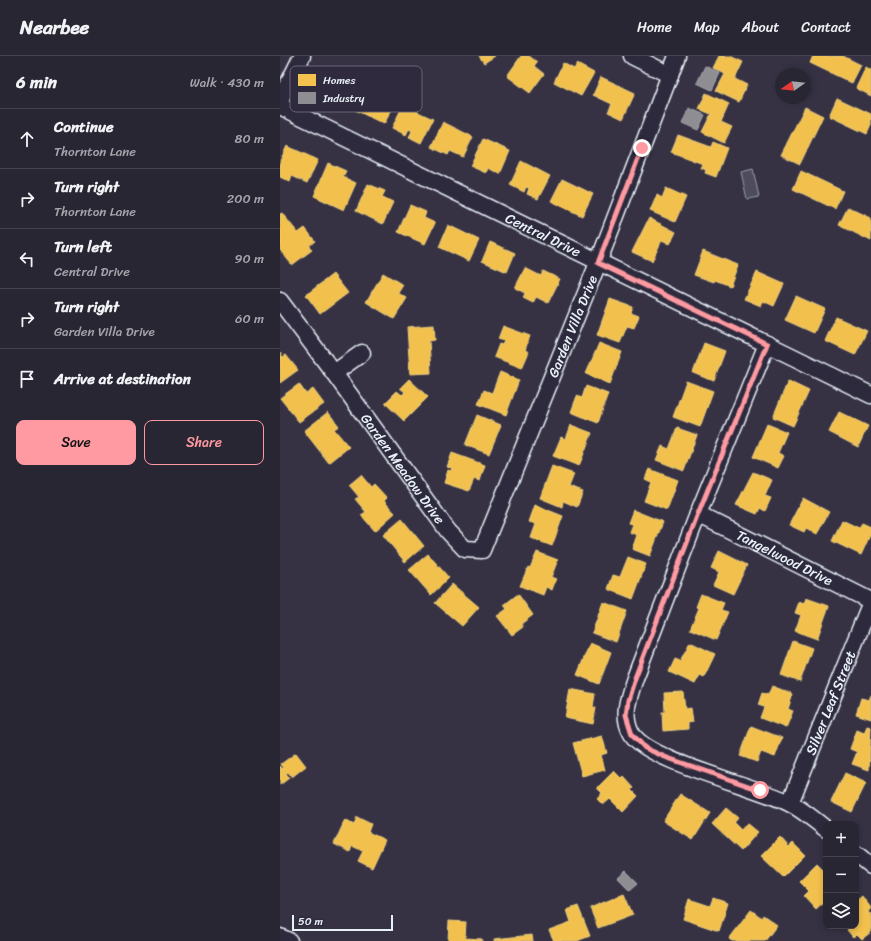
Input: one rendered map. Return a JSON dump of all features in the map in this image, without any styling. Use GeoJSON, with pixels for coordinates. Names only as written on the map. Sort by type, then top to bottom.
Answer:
{"type":"FeatureCollection","features":[{"type":"Feature","properties":{"kind":"street"},"geometry":{"type":"LineString","coordinates":[[297,66],[302,56]]}},
{"type":"Feature","properties":{"kind":"street"},"geometry":{"type":"LineString","coordinates":[[632,56],[670,75]]}},
{"type":"Feature","properties":{"kind":"street","name":"Garden Villa Drive"},"geometry":{"type":"LineString","coordinates":[[482,550],[598,263],[677,56]]}},
{"type":"Feature","properties":{"kind":"street"},"geometry":{"type":"LineString","coordinates":[[280,101],[290,81]]}},
{"type":"Feature","properties":{"kind":"street","name":"Central Drive"},"geometry":{"type":"LineString","coordinates":[[280,106],[290,111]]}},
{"type":"Feature","properties":{"kind":"street","name":"Central Drive"},"geometry":{"type":"LineString","coordinates":[[292,112],[598,263],[871,395]]}},
{"type":"Feature","properties":{"kind":"street","name":"Garden Meadow Drive"},"geometry":{"type":"LineString","coordinates":[[280,302],[334,373],[448,531],[465,549],[482,550]]}},
{"type":"Feature","properties":{"kind":"street"},"geometry":{"type":"LineString","coordinates":[[767,344],[698,514],[628,700],[626,715],[632,734],[645,748],[665,757],[760,790],[790,803],[823,827]]}},
{"type":"Feature","properties":{"kind":"street"},"geometry":{"type":"LineString","coordinates":[[334,373],[362,353]]}},
{"type":"Feature","properties":{"kind":"street","name":"Tangelwood Drive"},"geometry":{"type":"LineString","coordinates":[[698,514],[871,601]]}},
{"type":"Feature","properties":{"kind":"street","name":"Silver Leaf Street"},"geometry":{"type":"LineString","coordinates":[[790,803],[871,601]]}},
{"type":"Feature","properties":{"kind":"street"},"geometry":{"type":"LineString","coordinates":[[859,856],[871,866]]}},
{"type":"Feature","properties":{"kind":"street"},"geometry":{"type":"LineString","coordinates":[[280,937],[289,941]]}},
{"type":"Feature","properties":{"kind":"shaded area"},"geometry":{"type":"Polygon","coordinates":[[[753,169],[759,197],[747,199],[741,172],[753,169]]]}},
{"type":"Feature","properties":{"kind":"building: Homes"},"geometry":{"type":"Polygon","coordinates":[[[479,56],[495,56],[484,63],[479,56]]]}},
{"type":"Feature","properties":{"kind":"building: Homes"},"geometry":{"type":"Polygon","coordinates":[[[521,56],[529,56],[537,62],[534,66],[544,74],[530,93],[507,76],[521,56]]]}},
{"type":"Feature","properties":{"kind":"building: Homes"},"geometry":{"type":"Polygon","coordinates":[[[719,56],[730,56],[743,62],[735,79],[747,85],[739,102],[716,91],[725,74],[713,68],[719,56]]]}},
{"type":"Feature","properties":{"kind":"building: Homes"},"geometry":{"type":"Polygon","coordinates":[[[813,56],[843,56],[861,65],[852,83],[810,63],[813,56]]]}},
{"type":"Feature","properties":{"kind":"building: Homes"},"geometry":{"type":"Polygon","coordinates":[[[563,63],[574,69],[577,64],[594,73],[581,96],[554,82],[563,63]]]}},
{"type":"Feature","properties":{"kind":"building: Homes"},"geometry":{"type":"Polygon","coordinates":[[[866,67],[871,70],[871,96],[856,88],[866,67]]]}},
{"type":"Feature","properties":{"kind":"building: Homes"},"geometry":{"type":"Polygon","coordinates":[[[601,77],[635,93],[623,119],[608,112],[612,104],[593,95],[601,77]]]}},
{"type":"Feature","properties":{"kind":"building: Homes"},"geometry":{"type":"Polygon","coordinates":[[[706,93],[729,104],[721,122],[732,127],[724,143],[702,132],[711,114],[699,109],[706,93]]]}},
{"type":"Feature","properties":{"kind":"building: Homes"},"geometry":{"type":"Polygon","coordinates":[[[837,98],[871,114],[871,125],[867,134],[829,116],[837,98]]]}},
{"type":"Feature","properties":{"kind":"building: Homes"},"geometry":{"type":"Polygon","coordinates":[[[805,107],[823,116],[800,164],[781,155],[805,107]]]}},
{"type":"Feature","properties":{"kind":"building: Homes"},"geometry":{"type":"Polygon","coordinates":[[[359,112],[391,112],[384,124],[359,112]]]}},
{"type":"Feature","properties":{"kind":"building: Homes"},"geometry":{"type":"Polygon","coordinates":[[[400,112],[418,112],[433,119],[421,143],[409,137],[412,131],[409,129],[406,135],[392,128],[400,112]]]}},
{"type":"Feature","properties":{"kind":"building: Homes"},"geometry":{"type":"Polygon","coordinates":[[[443,122],[473,137],[463,157],[450,151],[448,155],[431,147],[443,122]]]}},
{"type":"Feature","properties":{"kind":"building: Homes"},"geometry":{"type":"Polygon","coordinates":[[[678,135],[711,147],[713,142],[727,148],[716,177],[705,173],[706,170],[701,168],[703,164],[671,152],[678,135]]]}},
{"type":"Feature","properties":{"kind":"building: Homes"},"geometry":{"type":"Polygon","coordinates":[[[483,139],[510,151],[500,174],[488,168],[486,173],[470,166],[483,139]]]}},
{"type":"Feature","properties":{"kind":"building: Homes"},"geometry":{"type":"Polygon","coordinates":[[[287,146],[318,160],[307,183],[292,176],[290,182],[280,177],[280,161],[287,146]]]}},
{"type":"Feature","properties":{"kind":"building: Homes"},"geometry":{"type":"Polygon","coordinates":[[[521,161],[550,176],[538,199],[527,194],[529,188],[526,187],[524,192],[510,185],[521,161]]]}},
{"type":"Feature","properties":{"kind":"building: Homes"},"geometry":{"type":"Polygon","coordinates":[[[328,163],[346,171],[343,177],[356,183],[344,210],[314,196],[328,163]]]}},
{"type":"Feature","properties":{"kind":"building: Homes"},"geometry":{"type":"Polygon","coordinates":[[[801,171],[843,191],[835,209],[793,189],[801,171]]]}},
{"type":"Feature","properties":{"kind":"building: Homes"},"geometry":{"type":"Polygon","coordinates":[[[562,179],[593,194],[582,216],[551,201],[562,179]]]}},
{"type":"Feature","properties":{"kind":"building: Homes"},"geometry":{"type":"Polygon","coordinates":[[[368,184],[385,191],[382,197],[393,202],[383,224],[356,211],[368,184]]]}},
{"type":"Feature","properties":{"kind":"building: Homes"},"geometry":{"type":"Polygon","coordinates":[[[666,188],[686,197],[675,222],[650,211],[657,195],[662,198],[666,188]]]}},
{"type":"Feature","properties":{"kind":"building: Homes"},"geometry":{"type":"Polygon","coordinates":[[[410,205],[426,212],[424,218],[435,223],[425,244],[398,232],[410,205]]]}},
{"type":"Feature","properties":{"kind":"building: Homes"},"geometry":{"type":"Polygon","coordinates":[[[848,207],[871,218],[871,241],[839,225],[848,207]]]}},
{"type":"Feature","properties":{"kind":"building: Homes"},"geometry":{"type":"Polygon","coordinates":[[[282,213],[298,233],[305,228],[315,241],[309,246],[312,250],[292,265],[280,250],[280,214],[282,213]]]}},
{"type":"Feature","properties":{"kind":"building: Homes"},"geometry":{"type":"Polygon","coordinates":[[[649,218],[676,232],[670,244],[662,240],[652,261],[632,252],[649,218]]]}},
{"type":"Feature","properties":{"kind":"building: Homes"},"geometry":{"type":"Polygon","coordinates":[[[448,225],[479,240],[469,261],[439,247],[448,225]]]}},
{"type":"Feature","properties":{"kind":"building: Homes"},"geometry":{"type":"Polygon","coordinates":[[[490,242],[515,253],[507,272],[482,261],[490,242]]]}},
{"type":"Feature","properties":{"kind":"building: Homes"},"geometry":{"type":"Polygon","coordinates":[[[703,251],[738,265],[730,286],[715,280],[714,282],[694,275],[703,251]]]}},
{"type":"Feature","properties":{"kind":"building: Homes"},"geometry":{"type":"Polygon","coordinates":[[[525,268],[541,276],[543,271],[560,279],[548,303],[536,297],[533,303],[523,298],[525,293],[515,288],[525,268]]]}},
{"type":"Feature","properties":{"kind":"building: Homes"},"geometry":{"type":"Polygon","coordinates":[[[757,272],[784,284],[774,306],[763,301],[761,306],[744,299],[757,272]]]}},
{"type":"Feature","properties":{"kind":"building: Homes"},"geometry":{"type":"Polygon","coordinates":[[[383,273],[403,285],[398,293],[407,298],[394,319],[366,302],[383,273]]]}},
{"type":"Feature","properties":{"kind":"building: Homes"},"geometry":{"type":"Polygon","coordinates":[[[333,274],[348,293],[320,314],[306,295],[333,274]]]}},
{"type":"Feature","properties":{"kind":"building: Homes"},"geometry":{"type":"Polygon","coordinates":[[[796,296],[825,309],[814,333],[785,320],[796,296]]]}},
{"type":"Feature","properties":{"kind":"building: Homes"},"geometry":{"type":"Polygon","coordinates":[[[610,299],[633,307],[631,313],[639,316],[634,328],[627,326],[620,343],[597,335],[610,299]]]}},
{"type":"Feature","properties":{"kind":"building: Homes"},"geometry":{"type":"Polygon","coordinates":[[[836,317],[867,331],[855,355],[825,341],[836,317]]]}},
{"type":"Feature","properties":{"kind":"building: Homes"},"geometry":{"type":"Polygon","coordinates":[[[434,325],[435,340],[429,341],[431,373],[410,374],[407,327],[434,325]]]}},
{"type":"Feature","properties":{"kind":"building: Homes"},"geometry":{"type":"Polygon","coordinates":[[[503,326],[530,336],[525,350],[529,352],[522,368],[494,357],[499,344],[502,345],[504,341],[498,339],[503,326]]]}},
{"type":"Feature","properties":{"kind":"building: Homes"},"geometry":{"type":"Polygon","coordinates":[[[599,343],[622,352],[610,384],[586,374],[599,343]]]}},
{"type":"Feature","properties":{"kind":"building: Homes"},"geometry":{"type":"Polygon","coordinates":[[[704,343],[725,351],[714,381],[693,373],[704,343]]]}},
{"type":"Feature","properties":{"kind":"building: Homes"},"geometry":{"type":"Polygon","coordinates":[[[280,353],[283,357],[286,355],[298,370],[280,383],[280,353]]]}},
{"type":"Feature","properties":{"kind":"building: Homes"},"geometry":{"type":"Polygon","coordinates":[[[500,372],[519,380],[506,415],[478,404],[484,390],[492,393],[500,372]]]}},
{"type":"Feature","properties":{"kind":"building: Homes"},"geometry":{"type":"Polygon","coordinates":[[[409,379],[428,397],[404,421],[385,403],[397,391],[402,395],[405,392],[400,388],[409,379]]]}},
{"type":"Feature","properties":{"kind":"building: Homes"},"geometry":{"type":"Polygon","coordinates":[[[686,381],[713,391],[700,427],[673,417],[686,381]]]}},
{"type":"Feature","properties":{"kind":"building: Homes"},"geometry":{"type":"Polygon","coordinates":[[[788,381],[809,391],[793,426],[773,417],[788,381]]]}},
{"type":"Feature","properties":{"kind":"building: Homes"},"geometry":{"type":"Polygon","coordinates":[[[299,384],[306,394],[313,389],[324,404],[299,422],[280,398],[299,384]]]}},
{"type":"Feature","properties":{"kind":"building: Homes"},"geometry":{"type":"Polygon","coordinates":[[[586,386],[608,394],[598,423],[571,412],[577,396],[582,398],[586,386]]]}},
{"type":"Feature","properties":{"kind":"building: Homes"},"geometry":{"type":"Polygon","coordinates":[[[328,412],[339,426],[334,429],[349,447],[329,463],[304,431],[328,412]]]}},
{"type":"Feature","properties":{"kind":"building: Homes"},"geometry":{"type":"Polygon","coordinates":[[[839,412],[868,426],[858,447],[829,432],[839,412]]]}},
{"type":"Feature","properties":{"kind":"building: Homes"},"geometry":{"type":"Polygon","coordinates":[[[477,415],[501,425],[489,454],[465,445],[477,415]]]}},
{"type":"Feature","properties":{"kind":"building: Homes"},"geometry":{"type":"Polygon","coordinates":[[[767,424],[787,432],[778,453],[784,456],[778,468],[753,457],[767,424]]]}},
{"type":"Feature","properties":{"kind":"building: Homes"},"geometry":{"type":"Polygon","coordinates":[[[571,425],[592,433],[579,466],[553,456],[561,437],[566,439],[571,425]]]}},
{"type":"Feature","properties":{"kind":"building: Homes"},"geometry":{"type":"Polygon","coordinates":[[[677,428],[697,435],[684,471],[656,460],[662,446],[669,449],[677,428]]]}},
{"type":"Feature","properties":{"kind":"building: Homes"},"geometry":{"type":"Polygon","coordinates":[[[452,453],[485,465],[480,481],[474,479],[469,491],[444,483],[448,470],[451,471],[452,468],[447,467],[452,453]]]}},
{"type":"Feature","properties":{"kind":"building: Homes"},"geometry":{"type":"Polygon","coordinates":[[[552,466],[574,474],[569,487],[583,492],[577,507],[563,501],[562,507],[540,498],[552,466]]]}},
{"type":"Feature","properties":{"kind":"building: Homes"},"geometry":{"type":"Polygon","coordinates":[[[649,469],[678,480],[667,510],[644,501],[651,482],[645,479],[649,469]]]}},
{"type":"Feature","properties":{"kind":"building: Homes"},"geometry":{"type":"Polygon","coordinates":[[[753,472],[772,480],[765,496],[771,498],[765,511],[760,508],[757,514],[736,505],[753,472]]]}},
{"type":"Feature","properties":{"kind":"building: Homes"},"geometry":{"type":"Polygon","coordinates":[[[361,475],[371,487],[374,484],[387,498],[384,501],[395,513],[375,531],[361,515],[366,512],[355,499],[359,497],[349,485],[361,475]]]}},
{"type":"Feature","properties":{"kind":"building: Homes"},"geometry":{"type":"Polygon","coordinates":[[[803,498],[829,512],[817,534],[806,528],[804,532],[789,525],[803,498]]]}},
{"type":"Feature","properties":{"kind":"building: Homes"},"geometry":{"type":"Polygon","coordinates":[[[535,505],[563,516],[552,546],[531,538],[536,524],[529,522],[535,505]]]}},
{"type":"Feature","properties":{"kind":"building: Homes"},"geometry":{"type":"Polygon","coordinates":[[[633,510],[663,522],[650,556],[632,549],[637,535],[629,532],[632,524],[628,523],[633,510]]]}},
{"type":"Feature","properties":{"kind":"building: Homes"},"geometry":{"type":"Polygon","coordinates":[[[402,519],[424,546],[405,562],[383,535],[402,519]]]}},
{"type":"Feature","properties":{"kind":"building: Homes"},"geometry":{"type":"Polygon","coordinates":[[[842,520],[859,528],[862,523],[871,527],[871,533],[861,555],[832,541],[842,520]]]}},
{"type":"Feature","properties":{"kind":"building: Homes"},"geometry":{"type":"Polygon","coordinates":[[[719,551],[747,565],[733,594],[713,585],[719,572],[711,568],[719,551]]]}},
{"type":"Feature","properties":{"kind":"building: Homes"},"geometry":{"type":"Polygon","coordinates":[[[537,552],[558,560],[551,577],[556,579],[552,590],[546,587],[543,595],[520,586],[528,567],[530,568],[537,552]]]}},
{"type":"Feature","properties":{"kind":"building: Homes"},"geometry":{"type":"Polygon","coordinates":[[[428,554],[449,578],[431,595],[409,570],[428,554]]]}},
{"type":"Feature","properties":{"kind":"building: Homes"},"geometry":{"type":"Polygon","coordinates":[[[628,557],[646,564],[633,599],[608,589],[613,575],[620,577],[628,557]]]}},
{"type":"Feature","properties":{"kind":"building: Homes"},"geometry":{"type":"Polygon","coordinates":[[[452,584],[479,607],[462,626],[435,603],[452,584]]]}},
{"type":"Feature","properties":{"kind":"building: Homes"},"geometry":{"type":"Polygon","coordinates":[[[518,594],[533,615],[521,624],[523,627],[512,635],[497,616],[507,609],[504,605],[518,594]]]}},
{"type":"Feature","properties":{"kind":"building: Homes"},"geometry":{"type":"Polygon","coordinates":[[[701,594],[724,603],[721,610],[728,612],[716,640],[690,629],[699,608],[696,607],[701,594]]]}},
{"type":"Feature","properties":{"kind":"building: Homes"},"geometry":{"type":"Polygon","coordinates":[[[806,598],[829,606],[817,639],[795,631],[801,615],[795,613],[799,602],[804,604],[806,598]]]}},
{"type":"Feature","properties":{"kind":"building: Homes"},"geometry":{"type":"Polygon","coordinates":[[[603,602],[627,611],[616,642],[592,633],[603,602]]]}},
{"type":"Feature","properties":{"kind":"building: Homes"},"geometry":{"type":"Polygon","coordinates":[[[793,641],[812,648],[800,682],[781,675],[793,641]]]}},
{"type":"Feature","properties":{"kind":"building: Homes"},"geometry":{"type":"Polygon","coordinates":[[[690,642],[715,654],[704,677],[700,675],[695,684],[669,672],[675,659],[680,661],[690,642]]]}},
{"type":"Feature","properties":{"kind":"building: Homes"},"geometry":{"type":"Polygon","coordinates":[[[590,643],[611,652],[599,684],[577,675],[590,643]]]}},
{"type":"Feature","properties":{"kind":"building: Homes"},"geometry":{"type":"Polygon","coordinates":[[[772,686],[793,694],[788,709],[793,711],[786,728],[760,718],[764,707],[758,705],[762,693],[768,695],[772,686]]]}},
{"type":"Feature","properties":{"kind":"building: Homes"},"geometry":{"type":"Polygon","coordinates":[[[570,689],[595,694],[593,707],[596,708],[593,724],[565,718],[570,689]]]}},
{"type":"Feature","properties":{"kind":"building: Homes"},"geometry":{"type":"Polygon","coordinates":[[[683,692],[685,709],[691,708],[693,722],[688,723],[688,729],[663,731],[662,712],[665,712],[664,693],[683,692]]]}},
{"type":"Feature","properties":{"kind":"building: Homes"},"geometry":{"type":"Polygon","coordinates":[[[871,695],[871,719],[856,714],[861,698],[869,700],[871,695]]]}},
{"type":"Feature","properties":{"kind":"building: Homes"},"geometry":{"type":"Polygon","coordinates":[[[751,726],[782,738],[775,757],[761,752],[757,762],[740,756],[751,726]]]}},
{"type":"Feature","properties":{"kind":"building: Homes"},"geometry":{"type":"Polygon","coordinates":[[[867,726],[871,727],[869,770],[852,764],[857,752],[850,749],[857,730],[864,733],[867,726]]]}},
{"type":"Feature","properties":{"kind":"building: Homes"},"geometry":{"type":"Polygon","coordinates":[[[602,736],[607,753],[601,755],[605,770],[582,776],[573,743],[602,736]]]}},
{"type":"Feature","properties":{"kind":"building: Homes"},"geometry":{"type":"Polygon","coordinates":[[[296,753],[306,766],[292,777],[288,772],[286,773],[289,778],[280,785],[280,766],[283,769],[284,768],[281,764],[296,753]]]}},
{"type":"Feature","properties":{"kind":"building: Homes"},"geometry":{"type":"Polygon","coordinates":[[[614,771],[622,779],[624,777],[634,788],[632,790],[638,796],[623,812],[610,799],[603,805],[597,799],[602,793],[597,788],[614,771]]]}},
{"type":"Feature","properties":{"kind":"building: Homes"},"geometry":{"type":"Polygon","coordinates":[[[845,773],[866,783],[852,812],[831,802],[845,773]]]}},
{"type":"Feature","properties":{"kind":"building: Homes"},"geometry":{"type":"Polygon","coordinates":[[[680,794],[710,813],[693,840],[663,821],[680,794]]]}},
{"type":"Feature","properties":{"kind":"building: Homes"},"geometry":{"type":"Polygon","coordinates":[[[726,808],[738,818],[734,823],[741,830],[747,823],[758,832],[741,851],[712,824],[726,808]]]}},
{"type":"Feature","properties":{"kind":"building: Homes"},"geometry":{"type":"Polygon","coordinates":[[[357,817],[371,824],[368,832],[385,840],[372,868],[358,861],[363,851],[352,846],[350,852],[334,844],[345,820],[354,825],[357,817]]]}},
{"type":"Feature","properties":{"kind":"building: Homes"},"geometry":{"type":"Polygon","coordinates":[[[780,837],[789,847],[793,843],[805,855],[783,877],[761,856],[780,837]]]}},
{"type":"Feature","properties":{"kind":"building: Homes"},"geometry":{"type":"Polygon","coordinates":[[[817,863],[823,869],[823,903],[816,909],[804,896],[809,891],[799,881],[817,863]]]}},
{"type":"Feature","properties":{"kind":"building: Homes"},"geometry":{"type":"Polygon","coordinates":[[[624,894],[633,915],[598,928],[590,908],[624,894]]]}},
{"type":"Feature","properties":{"kind":"building: Homes"},"geometry":{"type":"Polygon","coordinates":[[[862,896],[871,908],[868,912],[869,914],[871,913],[871,932],[862,939],[857,934],[853,937],[847,930],[859,929],[859,898],[862,896]]]}},
{"type":"Feature","properties":{"kind":"building: Homes"},"geometry":{"type":"Polygon","coordinates":[[[713,898],[728,903],[719,931],[683,919],[689,899],[710,906],[713,898]]]}},
{"type":"Feature","properties":{"kind":"building: Homes"},"geometry":{"type":"Polygon","coordinates":[[[578,906],[590,936],[577,941],[554,941],[549,930],[571,922],[567,910],[578,906]]]}},
{"type":"Feature","properties":{"kind":"building: Homes"},"geometry":{"type":"Polygon","coordinates":[[[751,910],[762,918],[763,915],[777,925],[765,941],[732,941],[729,939],[751,910]]]}},
{"type":"Feature","properties":{"kind":"building: Homes"},"geometry":{"type":"Polygon","coordinates":[[[449,921],[466,922],[465,938],[482,939],[482,941],[448,941],[449,921]]]}},
{"type":"Feature","properties":{"kind":"building: Homes"},"geometry":{"type":"Polygon","coordinates":[[[532,935],[533,941],[494,941],[494,939],[532,935]]]}},
{"type":"Feature","properties":{"kind":"building: Industry"},"geometry":{"type":"Polygon","coordinates":[[[705,66],[720,73],[712,90],[697,83],[705,66]]]}},
{"type":"Feature","properties":{"kind":"building: Industry"},"geometry":{"type":"Polygon","coordinates":[[[689,108],[705,115],[698,130],[682,123],[689,108]]]}},
{"type":"Feature","properties":{"kind":"building: Industry"},"geometry":{"type":"Polygon","coordinates":[[[626,871],[638,883],[630,890],[618,878],[626,871]]]}},
{"type":"Feature","properties":{"kind":"route"},"geometry":{"type":"LineString","coordinates":[[642,148],[598,263],[767,344],[698,514],[635,678],[628,700],[626,715],[632,734],[645,748],[665,757],[760,790]]}}]}
